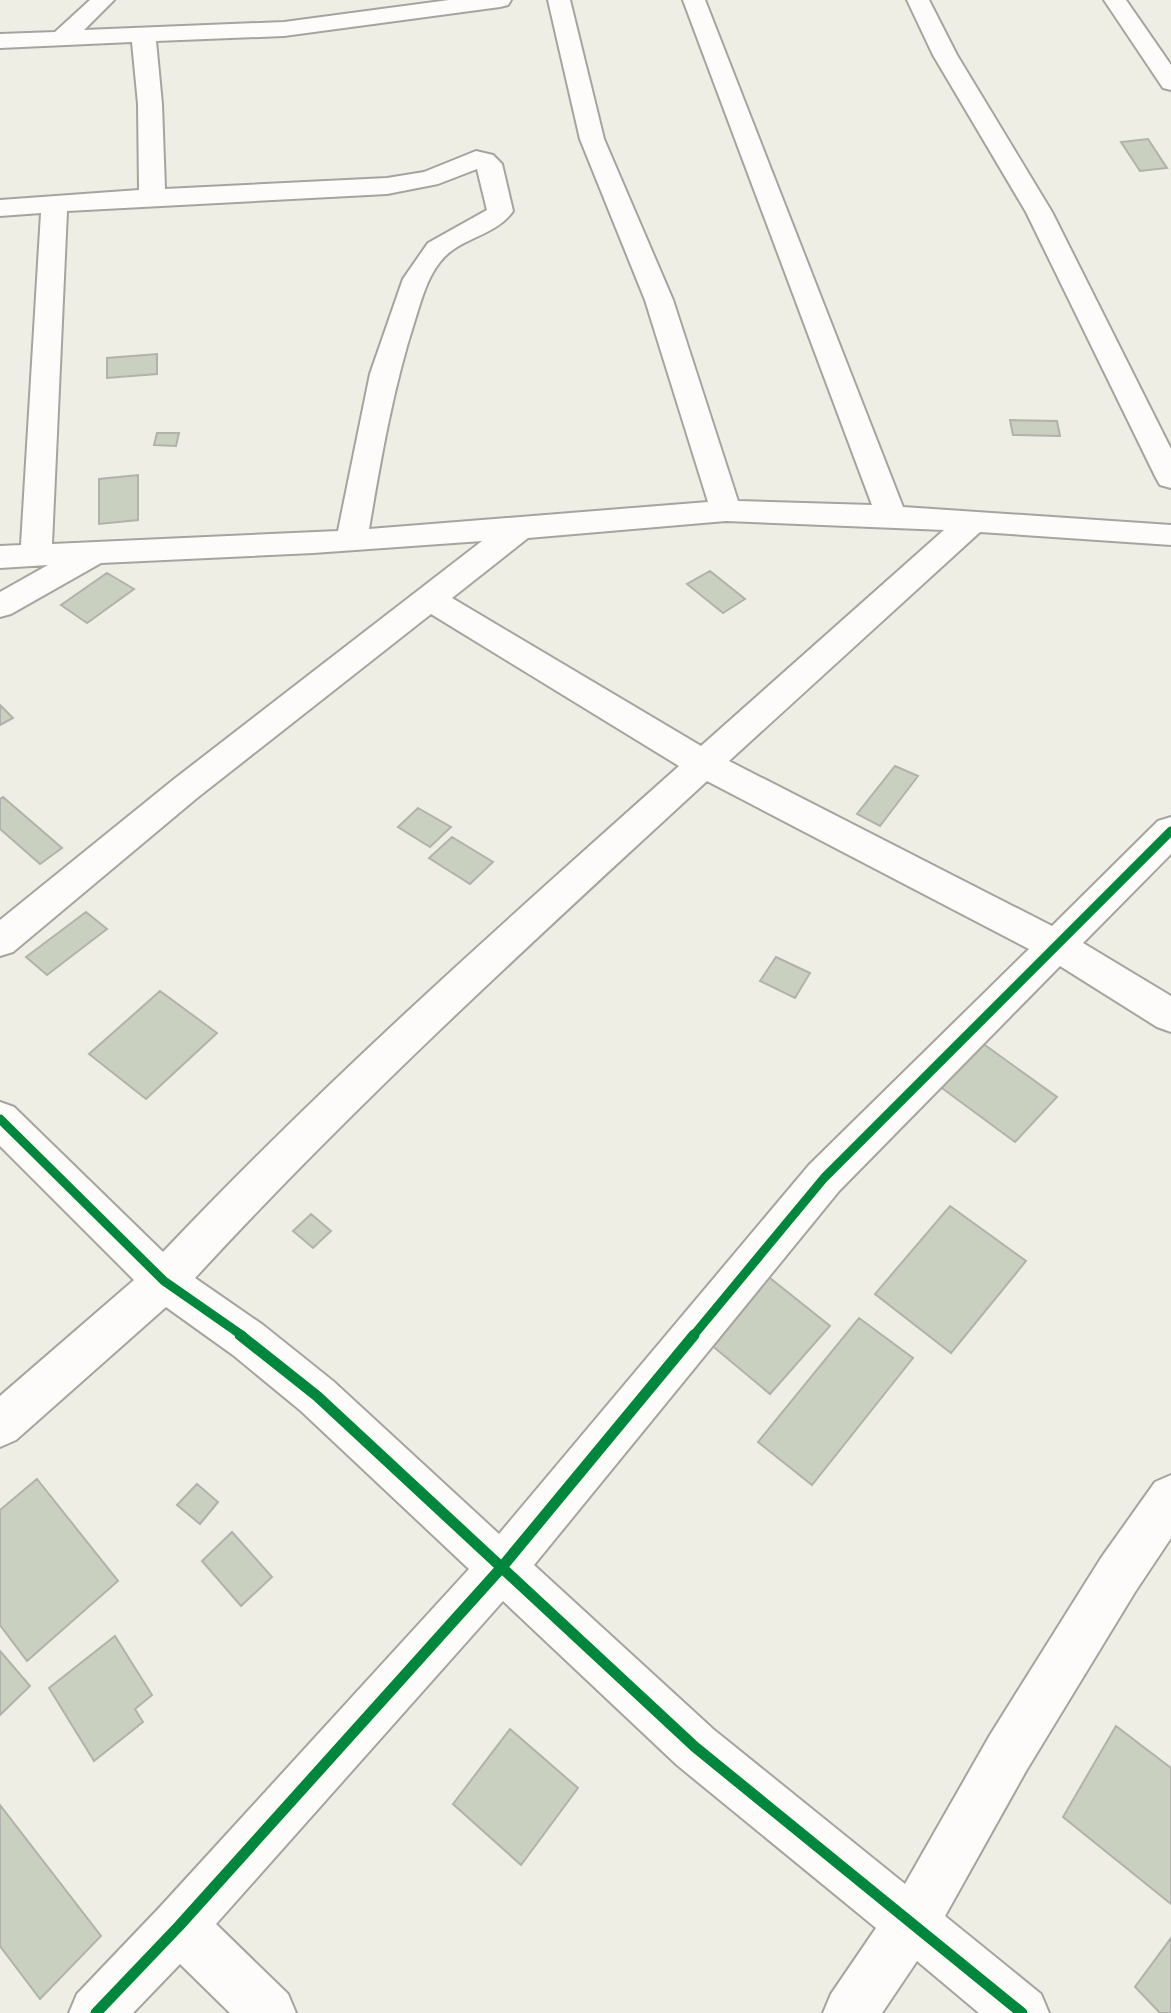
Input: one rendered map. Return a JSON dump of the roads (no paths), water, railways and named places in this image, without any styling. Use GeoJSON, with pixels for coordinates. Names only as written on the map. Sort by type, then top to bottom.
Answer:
{"type":"FeatureCollection","features":[{"type":"Feature","properties":{"kind":"street"},"geometry":{"type":"LineString","coordinates":[[60,40],[103,0]]}},
{"type":"Feature","properties":{"kind":"street"},"geometry":{"type":"LineString","coordinates":[[559,0],[593,139],[659,300],[726,511]]}},
{"type":"Feature","properties":{"kind":"street"},"geometry":{"type":"LineString","coordinates":[[694,0],[891,516]]}},
{"type":"Feature","properties":{"kind":"street"},"geometry":{"type":"LineString","coordinates":[[918,0],[928,24],[970,99],[1038,211],[1119,381],[1171,478]]}},
{"type":"Feature","properties":{"kind":"street"},"geometry":{"type":"LineString","coordinates":[[1115,0],[1171,83]]}},
{"type":"Feature","properties":{"kind":"street"},"geometry":{"type":"LineString","coordinates":[[0,41],[315,26],[485,1]]}},
{"type":"Feature","properties":{"kind":"street"},"geometry":{"type":"LineString","coordinates":[[143,33],[150,104],[152,197]]}},
{"type":"Feature","properties":{"kind":"street"},"geometry":{"type":"LineString","coordinates":[[0,208],[152,197],[387,186],[429,179],[456,170],[476,159],[489,164],[500,211],[485,223],[453,236],[438,246],[427,259],[410,294],[387,359],[368,444],[352,540]]}},
{"type":"Feature","properties":{"kind":"street"},"geometry":{"type":"LineString","coordinates":[[36,554],[54,205]]}},
{"type":"Feature","properties":{"kind":"street"},"geometry":{"type":"LineString","coordinates":[[0,557],[352,540],[726,511],[891,516],[1171,535]]}},
{"type":"Feature","properties":{"kind":"street"},"geometry":{"type":"LineString","coordinates":[[0,1425],[164,1281],[247,1192],[493,954],[972,522]]}},
{"type":"Feature","properties":{"kind":"street"},"geometry":{"type":"LineString","coordinates":[[0,941],[185,789],[520,528]]}},
{"type":"Feature","properties":{"kind":"street"},"geometry":{"type":"LineString","coordinates":[[0,606],[98,551]]}},
{"type":"Feature","properties":{"kind":"street"},"geometry":{"type":"LineString","coordinates":[[431,600],[704,764],[1056,945],[1171,1016]]}},
{"type":"Feature","properties":{"kind":"street"},"geometry":{"type":"LineString","coordinates":[[96,2013],[179,1926],[502,1567],[824,1178],[1171,831]]}},
{"type":"Feature","properties":{"kind":"street"},"geometry":{"type":"LineString","coordinates":[[0,1119],[164,1281],[248,1340],[317,1396],[695,1747],[1022,2013]]}},
{"type":"Feature","properties":{"kind":"street"},"geometry":{"type":"LineString","coordinates":[[850,2013],[912,1922],[1008,1753],[1118,1575],[1171,1498]]}},
{"type":"Feature","properties":{"kind":"street"},"geometry":{"type":"LineString","coordinates":[[179,1926],[269,2013]]}}]}
